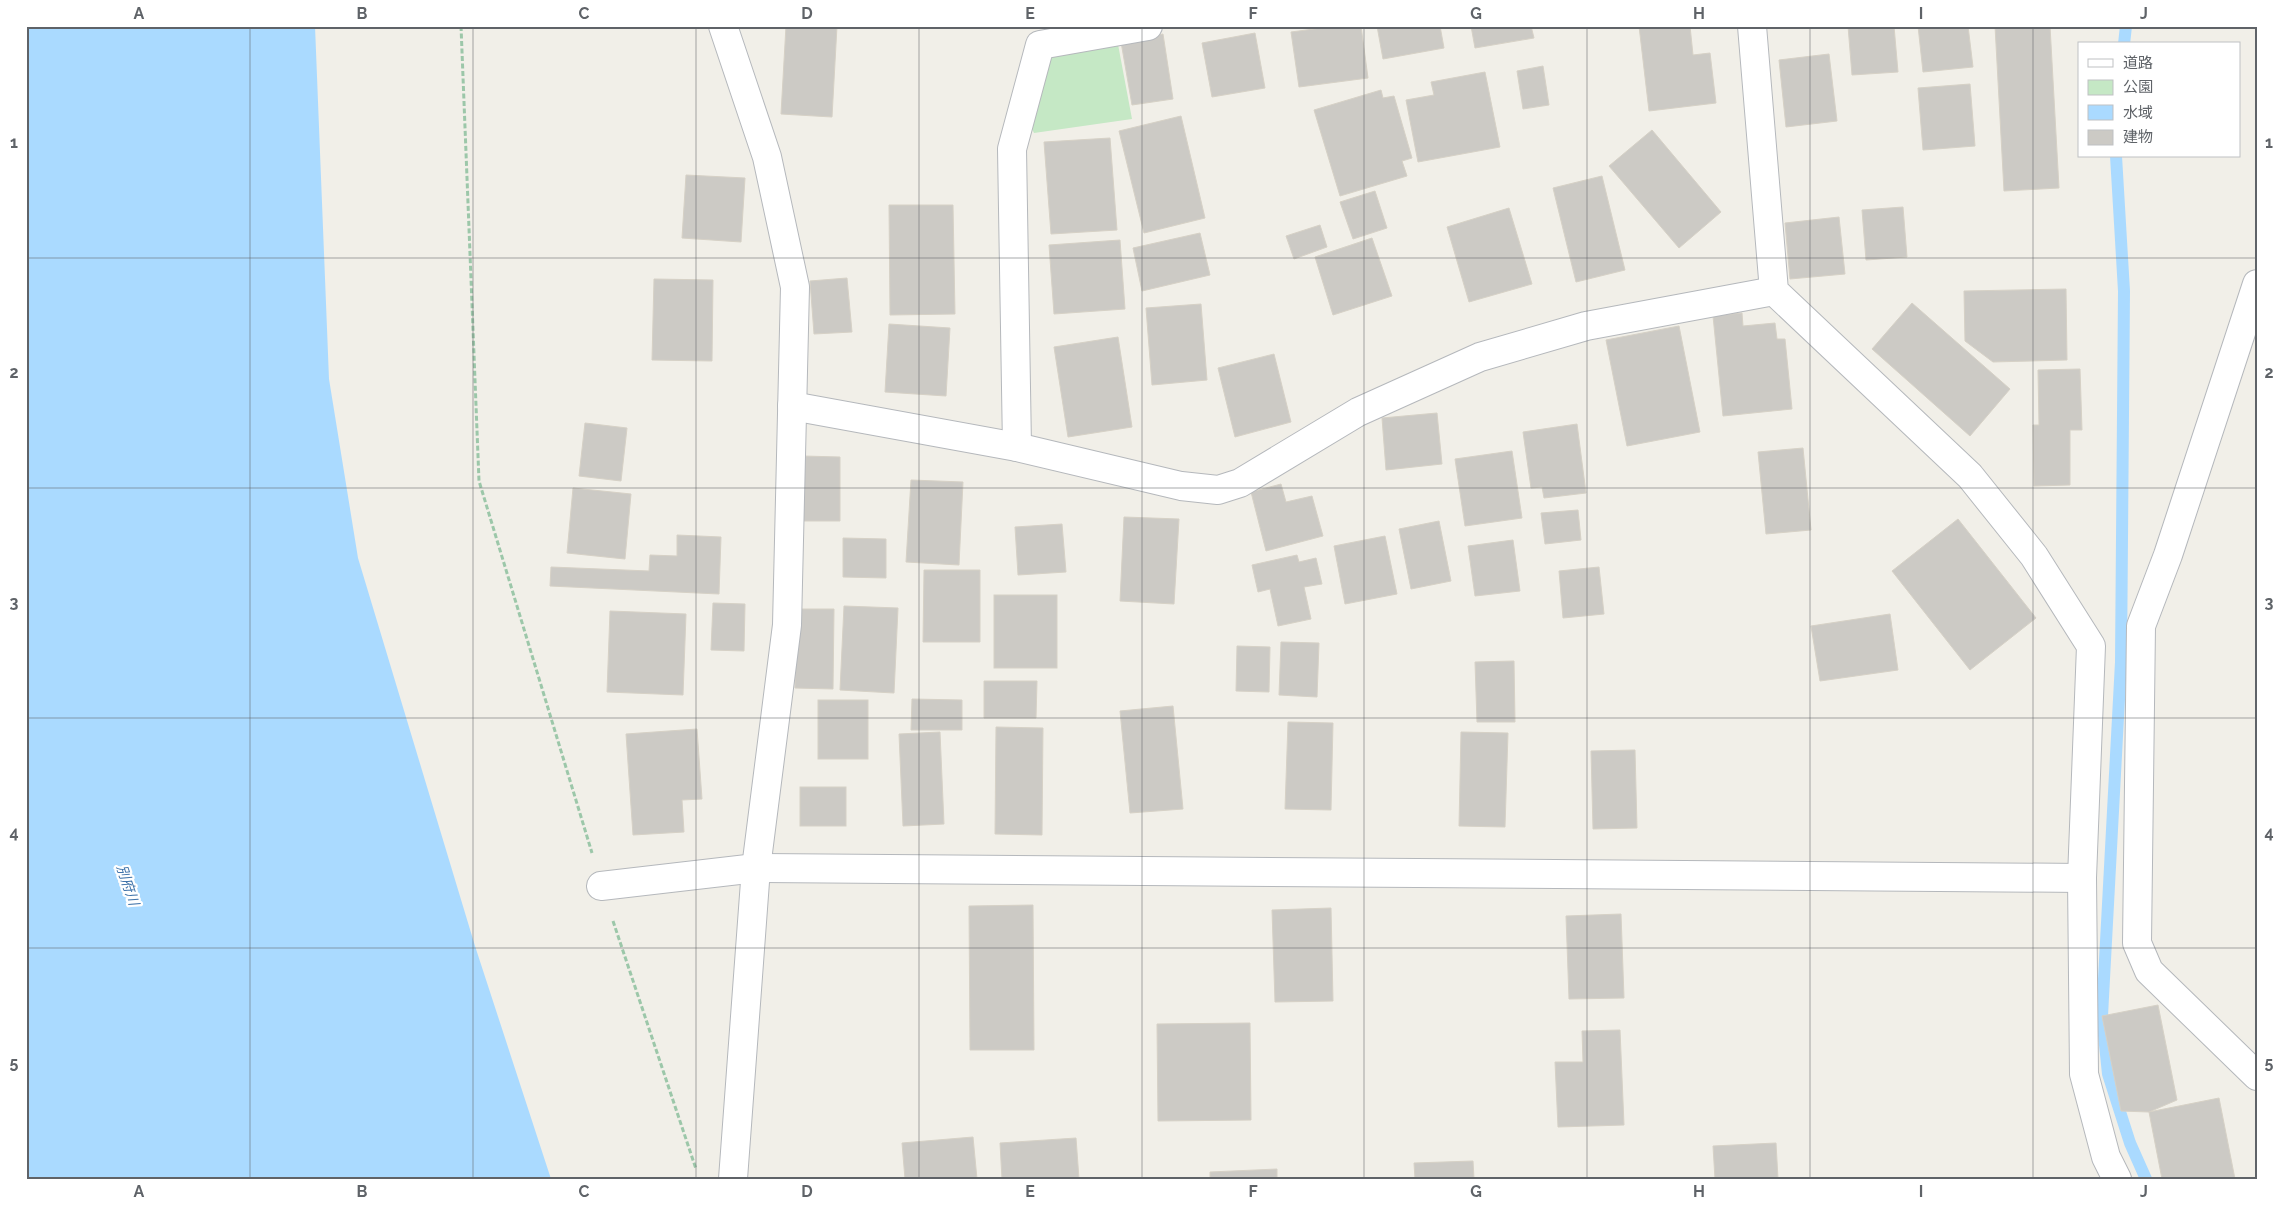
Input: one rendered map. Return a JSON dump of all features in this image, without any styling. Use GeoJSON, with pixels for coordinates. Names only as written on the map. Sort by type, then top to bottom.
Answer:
{"type":"FeatureCollection","features":[{"type":"Feature","properties":{"kind":"street"},"geometry":{"type":"LineString","coordinates":[[722,26],[767,157],[795,287],[788,625],[756,868],[733,1179]]}},
{"type":"Feature","properties":{"kind":"street"},"geometry":{"type":"LineString","coordinates":[[1017,447],[1012,149],[1040,44],[1148,26]]}},
{"type":"Feature","properties":{"kind":"street"},"geometry":{"type":"LineString","coordinates":[[1752,26],[1774,291],[1970,476],[2034,556],[2091,646],[2082,878],[2084,1074],[2106,1157],[2117,1179]]}},
{"type":"Feature","properties":{"kind":"street"},"geometry":{"type":"LineString","coordinates":[[2257,284],[2168,555],[2140,626],[2137,943],[2149,971],[2257,1076]]}},
{"type":"Feature","properties":{"kind":"street"},"geometry":{"type":"LineString","coordinates":[[792,406],[1017,447],[1181,486],[1218,490],[1240,483],[1358,412],[1480,357],[1586,326],[1774,291]]}},
{"type":"Feature","properties":{"kind":"street"},"geometry":{"type":"LineString","coordinates":[[601,886],[756,868],[2082,878]]}},
{"type":"Feature","properties":{"kind":"path"},"geometry":{"type":"LineString","coordinates":[[461,26],[479,481],[601,886],[697,1169]]}},
{"type":"Feature","properties":{"kind":"green space"},"geometry":{"type":"Polygon","coordinates":[[[1117,39],[1132,119],[1034,133],[1030,125],[1047,54],[1117,39]]]}},
{"type":"Feature","properties":{"kind":"water","name":"別府川"},"geometry":{"type":"Polygon","coordinates":[[[26,26],[315,26],[329,379],[358,558],[475,946],[551,1179],[26,1179],[26,26]]]}},
{"type":"Feature","properties":{"kind":"building"},"geometry":{"type":"Polygon","coordinates":[[[786,26],[837,26],[832,117],[781,114],[786,26]]]}},
{"type":"Feature","properties":{"kind":"building"},"geometry":{"type":"Polygon","coordinates":[[[1337,26],[1361,26],[1368,78],[1299,87],[1291,32],[1337,26]]]}},
{"type":"Feature","properties":{"kind":"building"},"geometry":{"type":"Polygon","coordinates":[[[1377,26],[1440,26],[1444,48],[1383,59],[1377,26]]]}},
{"type":"Feature","properties":{"kind":"building"},"geometry":{"type":"Polygon","coordinates":[[[1471,26],[1531,26],[1534,38],[1475,48],[1471,26]]]}},
{"type":"Feature","properties":{"kind":"building"},"geometry":{"type":"Polygon","coordinates":[[[1639,26],[1690,26],[1693,55],[1710,53],[1716,103],[1649,111],[1639,26]]]}},
{"type":"Feature","properties":{"kind":"building"},"geometry":{"type":"Polygon","coordinates":[[[1848,26],[1894,26],[1898,72],[1852,75],[1848,26]]]}},
{"type":"Feature","properties":{"kind":"building"},"geometry":{"type":"Polygon","coordinates":[[[1918,26],[1968,26],[1973,67],[1923,72],[1918,26]]]}},
{"type":"Feature","properties":{"kind":"building"},"geometry":{"type":"Polygon","coordinates":[[[1995,26],[2050,26],[2059,188],[2004,191],[1995,26]]]}},
{"type":"Feature","properties":{"kind":"building"},"geometry":{"type":"Polygon","coordinates":[[[1255,33],[1265,88],[1212,97],[1202,43],[1255,33]]]}},
{"type":"Feature","properties":{"kind":"building"},"geometry":{"type":"Polygon","coordinates":[[[1163,34],[1173,99],[1132,105],[1121,42],[1163,34]]]}},
{"type":"Feature","properties":{"kind":"building"},"geometry":{"type":"Polygon","coordinates":[[[1829,54],[1837,121],[1786,127],[1779,60],[1829,54]]]}},
{"type":"Feature","properties":{"kind":"building"},"geometry":{"type":"Polygon","coordinates":[[[1543,66],[1549,105],[1523,109],[1517,71],[1543,66]]]}},
{"type":"Feature","properties":{"kind":"building"},"geometry":{"type":"Polygon","coordinates":[[[1485,72],[1500,147],[1418,162],[1406,100],[1434,95],[1431,82],[1485,72]]]}},
{"type":"Feature","properties":{"kind":"building"},"geometry":{"type":"Polygon","coordinates":[[[1970,84],[1975,146],[1923,150],[1918,88],[1970,84]]]}},
{"type":"Feature","properties":{"kind":"building"},"geometry":{"type":"Polygon","coordinates":[[[1381,90],[1383,98],[1394,96],[1412,158],[1402,161],[1407,176],[1340,196],[1314,110],[1381,90]]]}},
{"type":"Feature","properties":{"kind":"building"},"geometry":{"type":"Polygon","coordinates":[[[1181,116],[1205,218],[1144,233],[1119,131],[1181,116]]]}},
{"type":"Feature","properties":{"kind":"building"},"geometry":{"type":"Polygon","coordinates":[[[1652,130],[1721,212],[1679,248],[1609,166],[1652,130]]]}},
{"type":"Feature","properties":{"kind":"building"},"geometry":{"type":"Polygon","coordinates":[[[1110,138],[1117,230],[1051,234],[1044,142],[1110,138]]]}},
{"type":"Feature","properties":{"kind":"building"},"geometry":{"type":"Polygon","coordinates":[[[686,175],[745,178],[741,242],[682,238],[686,175]]]}},
{"type":"Feature","properties":{"kind":"building"},"geometry":{"type":"Polygon","coordinates":[[[1602,176],[1625,270],[1576,282],[1553,188],[1602,176]]]}},
{"type":"Feature","properties":{"kind":"building"},"geometry":{"type":"Polygon","coordinates":[[[1375,191],[1387,228],[1353,239],[1340,202],[1375,191]]]}},
{"type":"Feature","properties":{"kind":"building"},"geometry":{"type":"Polygon","coordinates":[[[889,205],[953,205],[955,314],[890,315],[889,205]]]}},
{"type":"Feature","properties":{"kind":"building"},"geometry":{"type":"Polygon","coordinates":[[[1903,207],[1907,257],[1866,260],[1862,210],[1903,207]]]}},
{"type":"Feature","properties":{"kind":"building"},"geometry":{"type":"Polygon","coordinates":[[[1509,208],[1532,284],[1469,302],[1447,227],[1509,208]]]}},
{"type":"Feature","properties":{"kind":"building"},"geometry":{"type":"Polygon","coordinates":[[[1839,217],[1845,274],[1790,279],[1785,223],[1839,217]]]}},
{"type":"Feature","properties":{"kind":"building"},"geometry":{"type":"Polygon","coordinates":[[[1320,225],[1327,247],[1294,259],[1286,236],[1320,225]]]}},
{"type":"Feature","properties":{"kind":"building"},"geometry":{"type":"Polygon","coordinates":[[[1200,233],[1210,275],[1142,291],[1133,248],[1200,233]]]}},
{"type":"Feature","properties":{"kind":"building"},"geometry":{"type":"Polygon","coordinates":[[[1372,238],[1392,296],[1333,315],[1315,257],[1372,238]]]}},
{"type":"Feature","properties":{"kind":"building"},"geometry":{"type":"Polygon","coordinates":[[[1120,240],[1125,309],[1054,314],[1049,245],[1120,240]]]}},
{"type":"Feature","properties":{"kind":"building"},"geometry":{"type":"Polygon","coordinates":[[[847,278],[852,332],[814,334],[810,281],[847,278]]]}},
{"type":"Feature","properties":{"kind":"building"},"geometry":{"type":"Polygon","coordinates":[[[654,279],[713,280],[712,361],[652,360],[654,279]]]}},
{"type":"Feature","properties":{"kind":"building"},"geometry":{"type":"Polygon","coordinates":[[[2066,289],[2067,360],[1993,362],[1965,341],[1964,291],[2066,289]]]}},
{"type":"Feature","properties":{"kind":"building"},"geometry":{"type":"Polygon","coordinates":[[[1912,303],[2010,389],[1970,436],[1872,349],[1912,303]]]}},
{"type":"Feature","properties":{"kind":"building"},"geometry":{"type":"Polygon","coordinates":[[[1201,304],[1207,380],[1152,385],[1146,308],[1201,304]]]}},
{"type":"Feature","properties":{"kind":"building"},"geometry":{"type":"Polygon","coordinates":[[[1742,313],[1743,326],[1775,323],[1777,339],[1785,339],[1792,409],[1723,416],[1713,316],[1742,313]]]}},
{"type":"Feature","properties":{"kind":"building"},"geometry":{"type":"Polygon","coordinates":[[[889,324],[950,328],[946,396],[885,392],[889,324]]]}},
{"type":"Feature","properties":{"kind":"building"},"geometry":{"type":"Polygon","coordinates":[[[1679,326],[1700,432],[1627,446],[1606,340],[1679,326]]]}},
{"type":"Feature","properties":{"kind":"building"},"geometry":{"type":"Polygon","coordinates":[[[1118,337],[1132,427],[1068,437],[1054,347],[1118,337]]]}},
{"type":"Feature","properties":{"kind":"building"},"geometry":{"type":"Polygon","coordinates":[[[1274,354],[1291,422],[1235,437],[1218,368],[1274,354]]]}},
{"type":"Feature","properties":{"kind":"building"},"geometry":{"type":"Polygon","coordinates":[[[2080,369],[2082,430],[2070,430],[2070,485],[2034,486],[2033,425],[2039,425],[2038,370],[2080,369]]]}},
{"type":"Feature","properties":{"kind":"building"},"geometry":{"type":"Polygon","coordinates":[[[1437,413],[1442,464],[1386,470],[1382,418],[1437,413]]]}},
{"type":"Feature","properties":{"kind":"building"},"geometry":{"type":"Polygon","coordinates":[[[585,423],[627,428],[621,481],[579,476],[585,423]]]}},
{"type":"Feature","properties":{"kind":"building"},"geometry":{"type":"Polygon","coordinates":[[[1577,424],[1586,493],[1544,498],[1542,487],[1531,488],[1523,432],[1577,424]]]}},
{"type":"Feature","properties":{"kind":"building"},"geometry":{"type":"Polygon","coordinates":[[[1803,448],[1811,530],[1766,534],[1758,452],[1803,448]]]}},
{"type":"Feature","properties":{"kind":"building"},"geometry":{"type":"Polygon","coordinates":[[[1512,451],[1522,518],[1465,526],[1455,459],[1512,451]]]}},
{"type":"Feature","properties":{"kind":"building"},"geometry":{"type":"Polygon","coordinates":[[[803,456],[840,457],[840,521],[803,521],[803,456]]]}},
{"type":"Feature","properties":{"kind":"building"},"geometry":{"type":"Polygon","coordinates":[[[911,480],[963,482],[959,565],[906,562],[911,480]]]}},
{"type":"Feature","properties":{"kind":"building"},"geometry":{"type":"Polygon","coordinates":[[[1281,484],[1286,502],[1312,496],[1323,536],[1266,551],[1251,492],[1281,484]]]}},
{"type":"Feature","properties":{"kind":"building"},"geometry":{"type":"Polygon","coordinates":[[[573,488],[631,494],[625,559],[567,553],[573,488]]]}},
{"type":"Feature","properties":{"kind":"building"},"geometry":{"type":"Polygon","coordinates":[[[1578,510],[1581,540],[1545,544],[1541,513],[1578,510]]]}},
{"type":"Feature","properties":{"kind":"building"},"geometry":{"type":"Polygon","coordinates":[[[1124,517],[1179,519],[1174,604],[1120,601],[1124,517]]]}},
{"type":"Feature","properties":{"kind":"building"},"geometry":{"type":"Polygon","coordinates":[[[1958,519],[2036,618],[1970,670],[1892,571],[1958,519]]]}},
{"type":"Feature","properties":{"kind":"building"},"geometry":{"type":"Polygon","coordinates":[[[1439,521],[1451,581],[1411,589],[1399,529],[1439,521]]]}},
{"type":"Feature","properties":{"kind":"building"},"geometry":{"type":"Polygon","coordinates":[[[1062,524],[1066,572],[1018,575],[1015,527],[1062,524]]]}},
{"type":"Feature","properties":{"kind":"building"},"geometry":{"type":"Polygon","coordinates":[[[677,535],[721,537],[719,594],[550,586],[551,567],[649,571],[650,555],[677,556],[677,535]]]}},
{"type":"Feature","properties":{"kind":"building"},"geometry":{"type":"Polygon","coordinates":[[[1385,536],[1397,594],[1345,604],[1334,546],[1385,536]]]}},
{"type":"Feature","properties":{"kind":"building"},"geometry":{"type":"Polygon","coordinates":[[[843,538],[886,539],[886,578],[843,577],[843,538]]]}},
{"type":"Feature","properties":{"kind":"building"},"geometry":{"type":"Polygon","coordinates":[[[1513,540],[1520,591],[1475,596],[1468,546],[1513,540]]]}},
{"type":"Feature","properties":{"kind":"building"},"geometry":{"type":"Polygon","coordinates":[[[1297,555],[1299,562],[1316,558],[1322,584],[1304,587],[1311,619],[1278,626],[1270,589],[1258,592],[1252,565],[1297,555]]]}},
{"type":"Feature","properties":{"kind":"building"},"geometry":{"type":"Polygon","coordinates":[[[1599,567],[1604,614],[1563,618],[1559,571],[1599,567]]]}},
{"type":"Feature","properties":{"kind":"building"},"geometry":{"type":"Polygon","coordinates":[[[924,570],[980,570],[980,642],[923,642],[924,570]]]}},
{"type":"Feature","properties":{"kind":"building"},"geometry":{"type":"Polygon","coordinates":[[[994,595],[1057,595],[1057,668],[994,668],[994,595]]]}},
{"type":"Feature","properties":{"kind":"building"},"geometry":{"type":"Polygon","coordinates":[[[713,603],[745,604],[744,651],[711,650],[713,603]]]}},
{"type":"Feature","properties":{"kind":"building"},"geometry":{"type":"Polygon","coordinates":[[[844,606],[898,608],[894,693],[840,690],[844,606]]]}},
{"type":"Feature","properties":{"kind":"building"},"geometry":{"type":"Polygon","coordinates":[[[796,609],[834,609],[833,689],[795,688],[796,609]]]}},
{"type":"Feature","properties":{"kind":"building"},"geometry":{"type":"Polygon","coordinates":[[[610,611],[686,614],[683,695],[607,692],[610,611]]]}},
{"type":"Feature","properties":{"kind":"building"},"geometry":{"type":"Polygon","coordinates":[[[1890,614],[1898,670],[1820,681],[1811,626],[1890,614]]]}},
{"type":"Feature","properties":{"kind":"building"},"geometry":{"type":"Polygon","coordinates":[[[1281,642],[1319,643],[1317,697],[1279,695],[1281,642]]]}},
{"type":"Feature","properties":{"kind":"building"},"geometry":{"type":"Polygon","coordinates":[[[1237,646],[1270,647],[1269,692],[1236,691],[1237,646]]]}},
{"type":"Feature","properties":{"kind":"building"},"geometry":{"type":"Polygon","coordinates":[[[1514,661],[1515,722],[1477,722],[1475,662],[1514,661]]]}},
{"type":"Feature","properties":{"kind":"building"},"geometry":{"type":"Polygon","coordinates":[[[984,681],[1037,681],[1036,718],[984,718],[984,681]]]}},
{"type":"Feature","properties":{"kind":"building"},"geometry":{"type":"Polygon","coordinates":[[[912,699],[962,700],[962,730],[911,730],[912,699]]]}},
{"type":"Feature","properties":{"kind":"building"},"geometry":{"type":"Polygon","coordinates":[[[818,700],[868,700],[868,759],[818,759],[818,700]]]}},
{"type":"Feature","properties":{"kind":"building"},"geometry":{"type":"Polygon","coordinates":[[[1173,706],[1183,809],[1130,813],[1120,711],[1173,706]]]}},
{"type":"Feature","properties":{"kind":"building"},"geometry":{"type":"Polygon","coordinates":[[[1288,722],[1333,723],[1331,810],[1285,809],[1288,722]]]}},
{"type":"Feature","properties":{"kind":"building"},"geometry":{"type":"Polygon","coordinates":[[[996,727],[1043,728],[1042,835],[995,834],[996,727]]]}},
{"type":"Feature","properties":{"kind":"building"},"geometry":{"type":"Polygon","coordinates":[[[697,729],[702,799],[682,800],[684,832],[633,835],[626,734],[697,729]]]}},
{"type":"Feature","properties":{"kind":"building"},"geometry":{"type":"Polygon","coordinates":[[[940,732],[944,824],[903,826],[899,734],[940,732]]]}},
{"type":"Feature","properties":{"kind":"building"},"geometry":{"type":"Polygon","coordinates":[[[1461,732],[1508,733],[1505,827],[1459,826],[1461,732]]]}},
{"type":"Feature","properties":{"kind":"building"},"geometry":{"type":"Polygon","coordinates":[[[1635,750],[1637,828],[1593,829],[1591,751],[1635,750]]]}},
{"type":"Feature","properties":{"kind":"building"},"geometry":{"type":"Polygon","coordinates":[[[800,787],[846,787],[846,826],[800,826],[800,787]]]}},
{"type":"Feature","properties":{"kind":"building"},"geometry":{"type":"Polygon","coordinates":[[[1033,905],[1034,1050],[970,1050],[969,906],[1033,905]]]}},
{"type":"Feature","properties":{"kind":"building"},"geometry":{"type":"Polygon","coordinates":[[[1331,908],[1333,1001],[1275,1002],[1272,910],[1331,908]]]}},
{"type":"Feature","properties":{"kind":"building"},"geometry":{"type":"Polygon","coordinates":[[[1621,914],[1624,998],[1569,999],[1566,916],[1621,914]]]}},
{"type":"Feature","properties":{"kind":"building"},"geometry":{"type":"Polygon","coordinates":[[[2158,1005],[2177,1100],[2149,1112],[2121,1111],[2102,1016],[2158,1005]]]}},
{"type":"Feature","properties":{"kind":"building"},"geometry":{"type":"Polygon","coordinates":[[[1250,1023],[1251,1120],[1158,1121],[1157,1024],[1250,1023]]]}},
{"type":"Feature","properties":{"kind":"building"},"geometry":{"type":"Polygon","coordinates":[[[1620,1030],[1624,1125],[1558,1127],[1555,1062],[1583,1062],[1582,1031],[1620,1030]]]}},
{"type":"Feature","properties":{"kind":"building"},"geometry":{"type":"Polygon","coordinates":[[[2219,1098],[2235,1179],[2162,1179],[2149,1112],[2219,1098]]]}},
{"type":"Feature","properties":{"kind":"building"},"geometry":{"type":"Polygon","coordinates":[[[973,1137],[977,1179],[905,1179],[902,1143],[973,1137]]]}},
{"type":"Feature","properties":{"kind":"building"},"geometry":{"type":"Polygon","coordinates":[[[1076,1138],[1079,1179],[1002,1179],[1000,1143],[1076,1138]]]}},
{"type":"Feature","properties":{"kind":"building"},"geometry":{"type":"Polygon","coordinates":[[[1776,1143],[1778,1179],[1715,1179],[1713,1146],[1776,1143]]]}},
{"type":"Feature","properties":{"kind":"building"},"geometry":{"type":"Polygon","coordinates":[[[1473,1161],[1474,1179],[1415,1179],[1414,1163],[1473,1161]]]}},
{"type":"Feature","properties":{"kind":"building"},"geometry":{"type":"Polygon","coordinates":[[[1277,1169],[1277,1179],[1210,1179],[1210,1172],[1277,1169]]]}},
{"type":"Feature","properties":{"kind":"waterway"},"geometry":{"type":"LineString","coordinates":[[2124,42],[2126,26]]}},
{"type":"Feature","properties":{"kind":"waterway"},"geometry":{"type":"LineString","coordinates":[[2116,158],[2124,291],[2121,662],[2102,1016],[2108,1074],[2130,1143],[2146,1179]]}}]}
